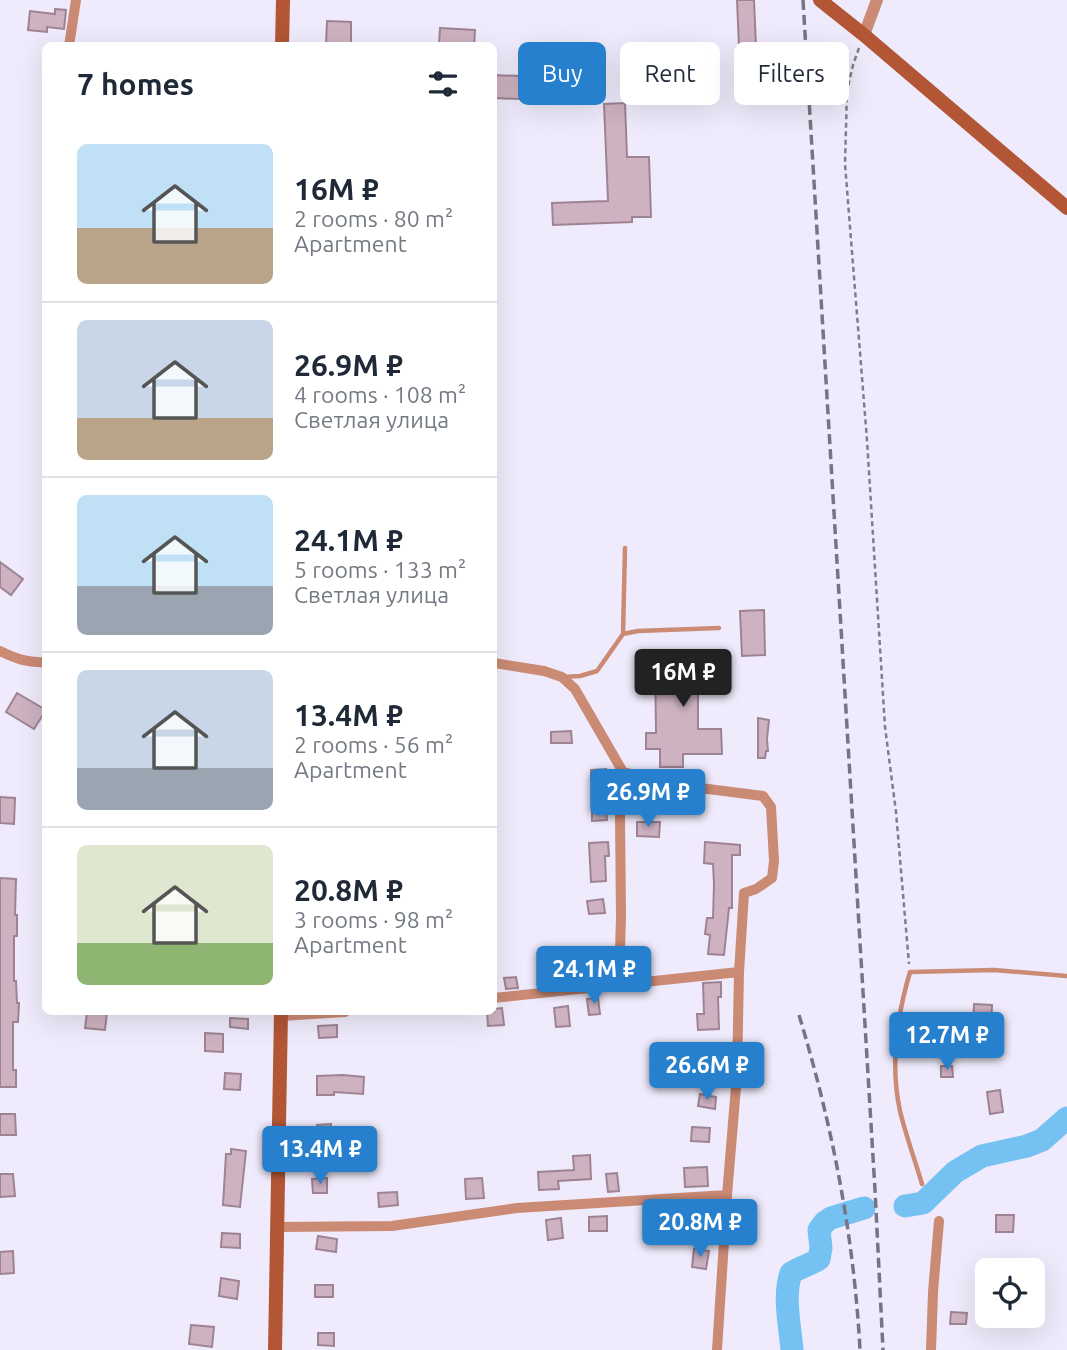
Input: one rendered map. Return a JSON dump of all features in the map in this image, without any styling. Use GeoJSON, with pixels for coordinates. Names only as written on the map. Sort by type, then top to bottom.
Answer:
{"type":"FeatureCollection","features":[{"type":"Feature","properties":{"kind":"main road"},"geometry":{"type":"LineString","coordinates":[[282,0],[282,42]]}},
{"type":"Feature","properties":{"kind":"main road"},"geometry":{"type":"LineString","coordinates":[[820,0],[1067,208]]}},
{"type":"Feature","properties":{"kind":"main road"},"geometry":{"type":"LineString","coordinates":[[275,1350],[281,1015]]}},
{"type":"Feature","properties":{"kind":"street"},"geometry":{"type":"LineString","coordinates":[[70,42],[76,0]]}},
{"type":"Feature","properties":{"kind":"street"},"geometry":{"type":"LineString","coordinates":[[864,35],[877,0]]}},
{"type":"Feature","properties":{"kind":"street"},"geometry":{"type":"LineString","coordinates":[[0,651],[30,663],[42,662]]}},
{"type":"Feature","properties":{"kind":"street"},"geometry":{"type":"LineString","coordinates":[[497,663],[544,671],[562,677],[575,689],[623,772],[620,817],[619,984]]}},
{"type":"Feature","properties":{"kind":"street"},"geometry":{"type":"LineString","coordinates":[[623,772],[677,785],[764,796],[771,807],[774,861],[772,878],[756,889],[744,893],[737,1075],[718,1350]]}},
{"type":"Feature","properties":{"kind":"street"},"geometry":{"type":"LineString","coordinates":[[497,998],[739,972]]}},
{"type":"Feature","properties":{"kind":"street"},"geometry":{"type":"LineString","coordinates":[[279,1227],[392,1226],[517,1208],[727,1195]]}},
{"type":"Feature","properties":{"kind":"street"},"geometry":{"type":"LineString","coordinates":[[931,1350],[939,1221]]}},
{"type":"Feature","properties":{"kind":"lane"},"geometry":{"type":"LineString","coordinates":[[562,677],[597,671],[622,634],[625,548]]}},
{"type":"Feature","properties":{"kind":"lane"},"geometry":{"type":"LineString","coordinates":[[622,634],[719,628]]}},
{"type":"Feature","properties":{"kind":"lane"},"geometry":{"type":"LineString","coordinates":[[922,1184],[900,1109],[895,1048],[903,995],[910,972],[994,970],[1067,976]]}},
{"type":"Feature","properties":{"kind":"path"},"geometry":{"type":"LineString","coordinates":[[864,35],[847,90],[845,164],[867,440],[884,727],[896,812],[910,972]]}},
{"type":"Feature","properties":{"kind":"building"},"geometry":{"type":"Polygon","coordinates":[[[737,0],[754,0],[756,42],[739,42],[737,0]]]}},
{"type":"Feature","properties":{"kind":"building"},"geometry":{"type":"Polygon","coordinates":[[[55,9],[66,10],[64,29],[47,27],[47,32],[28,30],[30,11],[55,14],[55,9]]]}},
{"type":"Feature","properties":{"kind":"building"},"geometry":{"type":"Polygon","coordinates":[[[327,21],[351,22],[351,42],[326,42],[327,21]]]}},
{"type":"Feature","properties":{"kind":"building"},"geometry":{"type":"Polygon","coordinates":[[[440,28],[475,30],[474,42],[439,42],[440,28]]]}},
{"type":"Feature","properties":{"kind":"building"},"geometry":{"type":"Polygon","coordinates":[[[497,75],[518,76],[518,99],[497,98],[497,75]]]}},
{"type":"Feature","properties":{"kind":"building"},"geometry":{"type":"Polygon","coordinates":[[[606,104],[625,105],[627,157],[649,157],[651,217],[632,217],[632,222],[553,225],[552,203],[608,201],[606,104]]]}},
{"type":"Feature","properties":{"kind":"building"},"geometry":{"type":"Polygon","coordinates":[[[0,562],[23,579],[11,595],[0,587],[0,562]]]}},
{"type":"Feature","properties":{"kind":"building"},"geometry":{"type":"Polygon","coordinates":[[[764,610],[765,655],[742,656],[740,611],[764,610]]]}},
{"type":"Feature","properties":{"kind":"building"},"geometry":{"type":"Polygon","coordinates":[[[655,657],[721,657],[721,682],[698,682],[698,729],[721,729],[722,754],[683,754],[683,767],[660,767],[660,749],[646,749],[646,733],[656,733],[655,657]]]}},
{"type":"Feature","properties":{"kind":"building"},"geometry":{"type":"Polygon","coordinates":[[[17,693],[42,708],[42,716],[34,729],[6,712],[17,693]]]}},
{"type":"Feature","properties":{"kind":"building"},"geometry":{"type":"Polygon","coordinates":[[[758,718],[769,720],[768,751],[765,758],[758,758],[758,718]]]}},
{"type":"Feature","properties":{"kind":"building"},"geometry":{"type":"Polygon","coordinates":[[[571,731],[572,743],[551,743],[551,732],[571,731]]]}},
{"type":"Feature","properties":{"kind":"building"},"geometry":{"type":"Polygon","coordinates":[[[606,769],[607,779],[591,780],[591,770],[606,769]]]}},
{"type":"Feature","properties":{"kind":"building"},"geometry":{"type":"Polygon","coordinates":[[[634,786],[653,787],[652,800],[633,799],[634,786]]]}},
{"type":"Feature","properties":{"kind":"building"},"geometry":{"type":"Polygon","coordinates":[[[0,797],[15,798],[14,824],[0,823],[0,797]]]}},
{"type":"Feature","properties":{"kind":"building"},"geometry":{"type":"Polygon","coordinates":[[[606,809],[607,820],[592,821],[592,810],[606,809]]]}},
{"type":"Feature","properties":{"kind":"building"},"geometry":{"type":"Polygon","coordinates":[[[637,822],[660,822],[659,837],[637,836],[637,822]]]}},
{"type":"Feature","properties":{"kind":"building"},"geometry":{"type":"Polygon","coordinates":[[[608,842],[609,856],[605,856],[606,881],[591,882],[589,843],[608,842]]]}},
{"type":"Feature","properties":{"kind":"building"},"geometry":{"type":"Polygon","coordinates":[[[705,842],[740,845],[740,855],[732,855],[732,908],[729,908],[724,955],[708,954],[710,935],[705,934],[707,918],[713,918],[714,884],[713,864],[704,863],[705,842]]]}},
{"type":"Feature","properties":{"kind":"building"},"geometry":{"type":"Polygon","coordinates":[[[0,878],[16,879],[17,936],[14,936],[14,981],[19,1003],[18,1022],[13,1022],[13,1070],[16,1070],[16,1087],[0,1087],[0,878]]]}},
{"type":"Feature","properties":{"kind":"building"},"geometry":{"type":"Polygon","coordinates":[[[603,899],[605,913],[589,914],[587,901],[603,899]]]}},
{"type":"Feature","properties":{"kind":"building"},"geometry":{"type":"Polygon","coordinates":[[[600,960],[602,972],[584,975],[583,963],[600,960]]]}},
{"type":"Feature","properties":{"kind":"building"},"geometry":{"type":"Polygon","coordinates":[[[516,977],[518,988],[506,989],[504,978],[516,977]]]}},
{"type":"Feature","properties":{"kind":"building"},"geometry":{"type":"Polygon","coordinates":[[[721,982],[721,997],[718,997],[719,1029],[698,1030],[697,1014],[704,1014],[703,983],[721,982]]]}},
{"type":"Feature","properties":{"kind":"building"},"geometry":{"type":"Polygon","coordinates":[[[598,998],[600,1014],[589,1015],[587,999],[598,998]]]}},
{"type":"Feature","properties":{"kind":"building"},"geometry":{"type":"Polygon","coordinates":[[[974,1004],[992,1005],[991,1029],[973,1029],[974,1004]]]}},
{"type":"Feature","properties":{"kind":"building"},"geometry":{"type":"Polygon","coordinates":[[[568,1006],[570,1026],[556,1027],[554,1008],[568,1006]]]}},
{"type":"Feature","properties":{"kind":"building"},"geometry":{"type":"Polygon","coordinates":[[[502,1008],[504,1025],[488,1026],[487,1015],[497,1015],[497,1009],[502,1008]]]}},
{"type":"Feature","properties":{"kind":"building"},"geometry":{"type":"Polygon","coordinates":[[[87,1015],[107,1015],[105,1030],[85,1028],[87,1015]]]}},
{"type":"Feature","properties":{"kind":"building"},"geometry":{"type":"Polygon","coordinates":[[[230,1018],[248,1019],[248,1029],[230,1027],[230,1018]]]}},
{"type":"Feature","properties":{"kind":"building"},"geometry":{"type":"Polygon","coordinates":[[[337,1025],[337,1037],[319,1038],[318,1026],[337,1025]]]}},
{"type":"Feature","properties":{"kind":"building"},"geometry":{"type":"Polygon","coordinates":[[[205,1033],[223,1034],[223,1052],[205,1051],[205,1033]]]}},
{"type":"Feature","properties":{"kind":"building"},"geometry":{"type":"Polygon","coordinates":[[[677,1050],[697,1051],[696,1068],[676,1066],[677,1050]]]}},
{"type":"Feature","properties":{"kind":"building"},"geometry":{"type":"Polygon","coordinates":[[[941,1066],[952,1066],[953,1077],[941,1077],[941,1066]]]}},
{"type":"Feature","properties":{"kind":"building"},"geometry":{"type":"Polygon","coordinates":[[[225,1073],[241,1074],[240,1090],[224,1089],[225,1073]]]}},
{"type":"Feature","properties":{"kind":"building"},"geometry":{"type":"Polygon","coordinates":[[[317,1076],[364,1077],[363,1094],[334,1092],[334,1095],[317,1095],[317,1076]]]}},
{"type":"Feature","properties":{"kind":"building"},"geometry":{"type":"Polygon","coordinates":[[[1000,1090],[1003,1112],[990,1114],[987,1092],[1000,1090]]]}},
{"type":"Feature","properties":{"kind":"building"},"geometry":{"type":"Polygon","coordinates":[[[700,1094],[716,1097],[715,1109],[698,1106],[700,1094]]]}},
{"type":"Feature","properties":{"kind":"building"},"geometry":{"type":"Polygon","coordinates":[[[0,1114],[15,1114],[16,1135],[0,1135],[0,1114]]]}},
{"type":"Feature","properties":{"kind":"building"},"geometry":{"type":"Polygon","coordinates":[[[331,1124],[332,1144],[317,1144],[317,1125],[331,1124]]]}},
{"type":"Feature","properties":{"kind":"building"},"geometry":{"type":"Polygon","coordinates":[[[692,1127],[710,1128],[709,1142],[691,1141],[692,1127]]]}},
{"type":"Feature","properties":{"kind":"building"},"geometry":{"type":"Polygon","coordinates":[[[231,1149],[246,1151],[240,1207],[223,1205],[226,1154],[231,1154],[231,1149]]]}},
{"type":"Feature","properties":{"kind":"building"},"geometry":{"type":"Polygon","coordinates":[[[590,1155],[591,1179],[558,1181],[559,1189],[539,1190],[538,1172],[574,1170],[573,1156],[590,1155]]]}},
{"type":"Feature","properties":{"kind":"building"},"geometry":{"type":"Polygon","coordinates":[[[707,1167],[708,1186],[685,1187],[684,1168],[707,1167]]]}},
{"type":"Feature","properties":{"kind":"building"},"geometry":{"type":"Polygon","coordinates":[[[617,1173],[619,1191],[608,1192],[606,1174],[617,1173]]]}},
{"type":"Feature","properties":{"kind":"building"},"geometry":{"type":"Polygon","coordinates":[[[0,1174],[13,1174],[15,1196],[0,1197],[0,1174]]]}},
{"type":"Feature","properties":{"kind":"building"},"geometry":{"type":"Polygon","coordinates":[[[327,1178],[327,1193],[313,1193],[312,1179],[327,1178]]]}},
{"type":"Feature","properties":{"kind":"building"},"geometry":{"type":"Polygon","coordinates":[[[482,1178],[484,1198],[466,1199],[465,1179],[482,1178]]]}},
{"type":"Feature","properties":{"kind":"building"},"geometry":{"type":"Polygon","coordinates":[[[397,1192],[398,1205],[379,1207],[378,1193],[397,1192]]]}},
{"type":"Feature","properties":{"kind":"building"},"geometry":{"type":"Polygon","coordinates":[[[996,1215],[1014,1215],[1013,1232],[996,1232],[996,1215]]]}},
{"type":"Feature","properties":{"kind":"building"},"geometry":{"type":"Polygon","coordinates":[[[607,1216],[607,1231],[589,1231],[589,1217],[607,1216]]]}},
{"type":"Feature","properties":{"kind":"building"},"geometry":{"type":"Polygon","coordinates":[[[693,1216],[710,1216],[710,1234],[693,1233],[693,1216]]]}},
{"type":"Feature","properties":{"kind":"building"},"geometry":{"type":"Polygon","coordinates":[[[561,1218],[563,1238],[548,1240],[546,1220],[561,1218]]]}},
{"type":"Feature","properties":{"kind":"building"},"geometry":{"type":"Polygon","coordinates":[[[222,1233],[240,1234],[240,1248],[221,1247],[222,1233]]]}},
{"type":"Feature","properties":{"kind":"building"},"geometry":{"type":"Polygon","coordinates":[[[318,1236],[337,1239],[336,1252],[316,1249],[318,1236]]]}},
{"type":"Feature","properties":{"kind":"building"},"geometry":{"type":"Polygon","coordinates":[[[694,1249],[709,1251],[706,1269],[692,1267],[694,1249]]]}},
{"type":"Feature","properties":{"kind":"building"},"geometry":{"type":"Polygon","coordinates":[[[13,1251],[14,1273],[0,1274],[0,1252],[13,1251]]]}},
{"type":"Feature","properties":{"kind":"building"},"geometry":{"type":"Polygon","coordinates":[[[221,1278],[239,1281],[237,1299],[219,1296],[221,1278]]]}},
{"type":"Feature","properties":{"kind":"building"},"geometry":{"type":"Polygon","coordinates":[[[315,1285],[333,1285],[333,1297],[315,1297],[315,1285]]]}},
{"type":"Feature","properties":{"kind":"building"},"geometry":{"type":"Polygon","coordinates":[[[951,1312],[967,1313],[966,1324],[950,1324],[951,1312]]]}},
{"type":"Feature","properties":{"kind":"building"},"geometry":{"type":"Polygon","coordinates":[[[191,1325],[214,1327],[212,1347],[189,1344],[191,1325]]]}},
{"type":"Feature","properties":{"kind":"building"},"geometry":{"type":"Polygon","coordinates":[[[318,1333],[334,1333],[334,1346],[318,1345],[318,1333]]]}},
{"type":"Feature","properties":{"kind":"waterway"},"geometry":{"type":"LineString","coordinates":[[905,1206],[923,1203],[955,1172],[982,1156],[1042,1140],[1067,1118]]}},
{"type":"Feature","properties":{"kind":"waterway"},"geometry":{"type":"LineString","coordinates":[[792,1350],[787,1301],[791,1273],[819,1259],[819,1230],[825,1222],[864,1208]]}},
{"type":"Feature","properties":{"kind":"railway"},"geometry":{"type":"LineString","coordinates":[[803,0],[883,1350]]}},
{"type":"Feature","properties":{"kind":"railway"},"geometry":{"type":"LineString","coordinates":[[799,1015],[822,1097],[840,1181],[853,1265],[860,1350]]}}]}
